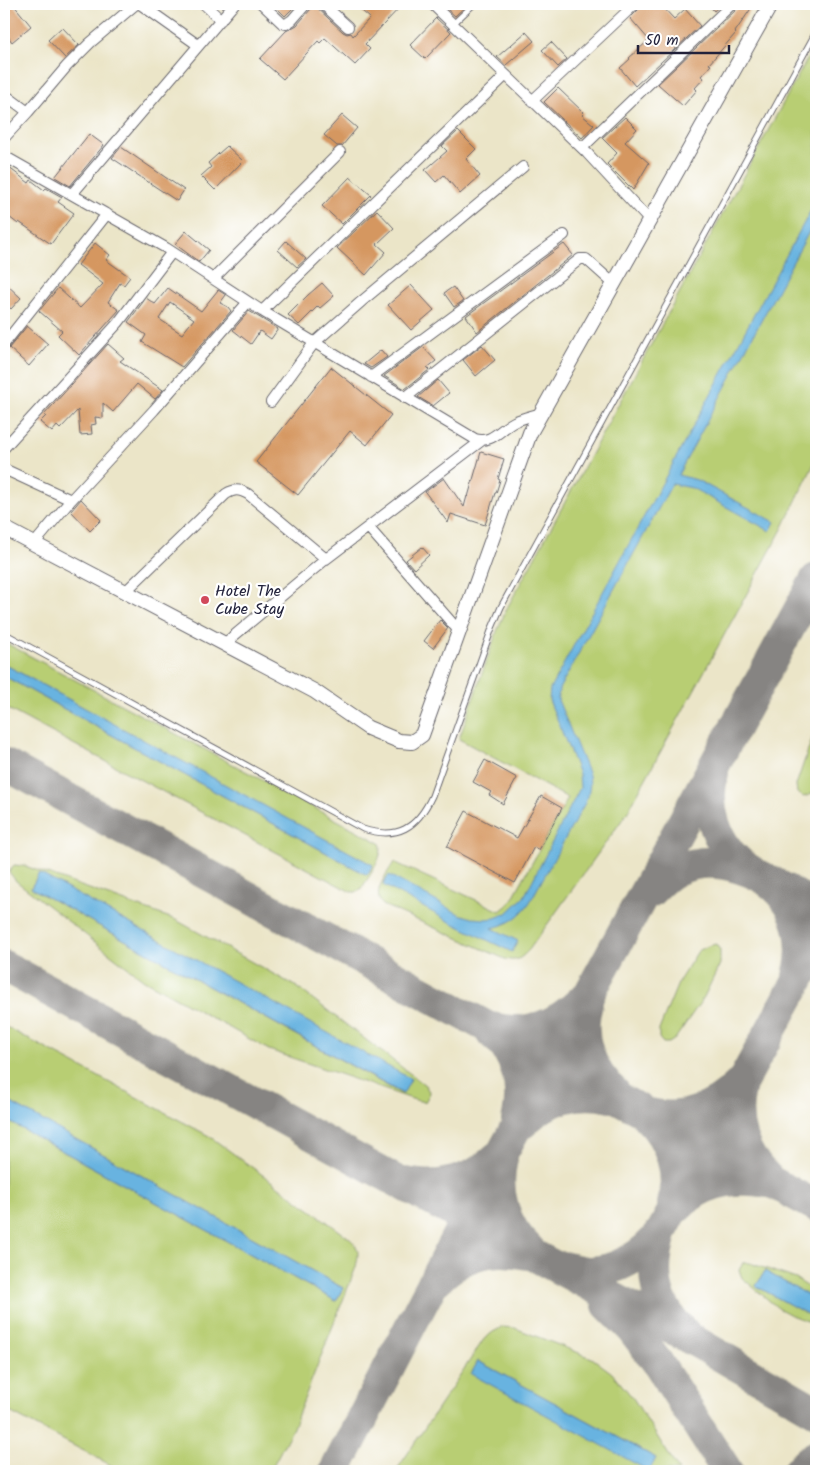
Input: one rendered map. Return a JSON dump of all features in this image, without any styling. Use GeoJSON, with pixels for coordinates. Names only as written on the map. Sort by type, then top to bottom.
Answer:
{"type":"FeatureCollection","features":[{"type":"Feature","properties":{"kind":"street"},"geometry":{"type":"LineString","coordinates":[[4,138],[67,66],[90,43],[136,4]]}},
{"type":"Feature","properties":{"kind":"street"},"geometry":{"type":"LineString","coordinates":[[140,4],[198,45]]}},
{"type":"Feature","properties":{"kind":"street"},"geometry":{"type":"LineString","coordinates":[[204,4],[221,20]]}},
{"type":"Feature","properties":{"kind":"street"},"geometry":{"type":"LineString","coordinates":[[72,194],[234,4]]}},
{"type":"Feature","properties":{"kind":"street"},"geometry":{"type":"LineString","coordinates":[[262,4],[282,23],[286,24],[306,4]]}},
{"type":"Feature","properties":{"kind":"street"},"geometry":{"type":"LineString","coordinates":[[323,4],[348,27]]}},
{"type":"Feature","properties":{"kind":"street"},"geometry":{"type":"LineString","coordinates":[[432,4],[582,148],[649,220]]}},
{"type":"Feature","properties":{"kind":"street"},"geometry":{"type":"LineString","coordinates":[[532,100],[635,4]]}},
{"type":"Feature","properties":{"kind":"street"},"geometry":{"type":"LineString","coordinates":[[582,148],[732,4]]}},
{"type":"Feature","properties":{"kind":"street"},"geometry":{"type":"LineString","coordinates":[[4,528],[314,691],[368,728],[399,741],[412,742],[422,735],[530,433],[771,4]]}},
{"type":"Feature","properties":{"kind":"street"},"geometry":{"type":"LineString","coordinates":[[262,311],[506,75]]}},
{"type":"Feature","properties":{"kind":"street"},"geometry":{"type":"LineString","coordinates":[[4,94],[28,112]]}},
{"type":"Feature","properties":{"kind":"street"},"geometry":{"type":"LineString","coordinates":[[213,279],[340,152]]}},
{"type":"Feature","properties":{"kind":"street"},"geometry":{"type":"LineString","coordinates":[[4,156],[172,252],[314,343],[481,441]]}},
{"type":"Feature","properties":{"kind":"street"},"geometry":{"type":"LineString","coordinates":[[271,402],[314,343],[523,167]]}},
{"type":"Feature","properties":{"kind":"street"},"geometry":{"type":"LineString","coordinates":[[5,339],[107,214]]}},
{"type":"Feature","properties":{"kind":"street"},"geometry":{"type":"LineString","coordinates":[[371,377],[564,235]]}},
{"type":"Feature","properties":{"kind":"street"},"geometry":{"type":"LineString","coordinates":[[4,448],[118,323],[172,252]]}},
{"type":"Feature","properties":{"kind":"street"},"geometry":{"type":"LineString","coordinates":[[405,398],[580,260],[586,259],[614,284]]}},
{"type":"Feature","properties":{"kind":"street"},"geometry":{"type":"LineString","coordinates":[[34,544],[248,302]]}},
{"type":"Feature","properties":{"kind":"street"},"geometry":{"type":"LineString","coordinates":[[224,644],[326,559],[481,441],[493,438],[513,422],[541,414]]}},
{"type":"Feature","properties":{"kind":"street"},"geometry":{"type":"LineString","coordinates":[[4,469],[71,500]]}},
{"type":"Feature","properties":{"kind":"street"},"geometry":{"type":"LineString","coordinates":[[125,592],[226,494],[234,490],[241,490],[248,494],[326,559]]}},
{"type":"Feature","properties":{"kind":"street"},"geometry":{"type":"LineString","coordinates":[[368,528],[459,631]]}},
{"type":"Feature","properties":{"kind":"lane"},"geometry":{"type":"LineString","coordinates":[[453,25],[474,4]]}},
{"type":"Feature","properties":{"kind":"lane"},"geometry":{"type":"LineString","coordinates":[[4,632],[362,828],[386,833],[398,832],[410,827],[419,819],[432,796],[501,607],[816,32]]}},
{"type":"Feature","properties":{"kind":"green space"},"geometry":{"type":"Polygon","coordinates":[[[816,43],[816,460],[781,531],[627,813],[529,950],[518,959],[505,959],[383,905],[378,895],[381,883],[394,862],[500,911],[510,903],[568,798],[459,739],[507,608],[816,43]]]}},
{"type":"Feature","properties":{"kind":"green space"},"geometry":{"type":"Polygon","coordinates":[[[4,642],[380,843],[381,848],[378,860],[361,889],[351,892],[4,707],[4,676],[367,875],[373,866],[4,664],[4,642]]]}},
{"type":"Feature","properties":{"kind":"green space"},"geometry":{"type":"Polygon","coordinates":[[[816,727],[816,788],[812,794],[804,797],[797,793],[796,785],[816,727]]]}},
{"type":"Feature","properties":{"kind":"green space"},"geometry":{"type":"Polygon","coordinates":[[[14,865],[25,866],[176,920],[297,987],[425,1085],[430,1093],[425,1102],[415,1100],[269,1050],[144,980],[16,881],[9,872],[14,865]],[[39,873],[31,888],[402,1094],[410,1079],[39,873]]]}},
{"type":"Feature","properties":{"kind":"green space"},"geometry":{"type":"Polygon","coordinates":[[[716,944],[720,950],[720,964],[704,997],[675,1039],[669,1043],[663,1043],[659,1038],[659,1030],[679,981],[698,951],[716,944]]]}},
{"type":"Feature","properties":{"kind":"green space"},"geometry":{"type":"Polygon","coordinates":[[[4,1026],[209,1136],[348,1237],[357,1247],[356,1267],[292,1430],[270,1471],[122,1471],[4,1409],[4,1119],[336,1301],[343,1288],[4,1099],[4,1026]]]}},
{"type":"Feature","properties":{"kind":"green space"},"geometry":{"type":"Polygon","coordinates":[[[743,1263],[750,1263],[796,1279],[816,1292],[816,1300],[765,1271],[756,1286],[816,1319],[816,1324],[793,1316],[778,1308],[742,1278],[739,1270],[743,1263]]]}},
{"type":"Feature","properties":{"kind":"green space"},"geometry":{"type":"Polygon","coordinates":[[[502,1327],[515,1328],[592,1358],[612,1373],[633,1398],[679,1471],[649,1471],[396,1471],[484,1339],[502,1327]],[[478,1361],[649,1471],[656,1458],[478,1361]]]}},
{"type":"Feature","properties":{"kind":"water"},"geometry":{"type":"Polygon","coordinates":[[[816,201],[816,219],[678,475],[697,480],[775,522],[770,531],[692,488],[672,484],[559,689],[558,700],[589,775],[588,796],[530,902],[514,919],[492,928],[518,941],[512,952],[452,923],[383,885],[389,875],[459,914],[472,918],[495,918],[507,913],[524,897],[580,788],[579,774],[549,700],[550,689],[816,201]]]}},
{"type":"Feature","properties":{"kind":"water"},"geometry":{"type":"Polygon","coordinates":[[[4,664],[373,865],[367,875],[4,676],[4,664]]]}},
{"type":"Feature","properties":{"kind":"water"},"geometry":{"type":"Polygon","coordinates":[[[39,873],[411,1079],[403,1094],[31,888],[39,873]]]}},
{"type":"Feature","properties":{"kind":"water"},"geometry":{"type":"Polygon","coordinates":[[[4,1099],[343,1288],[336,1301],[4,1119],[4,1099]]]}},
{"type":"Feature","properties":{"kind":"water"},"geometry":{"type":"Polygon","coordinates":[[[765,1271],[816,1300],[816,1319],[756,1286],[765,1271]]]}},
{"type":"Feature","properties":{"kind":"water"},"geometry":{"type":"Polygon","coordinates":[[[478,1361],[656,1458],[649,1471],[471,1374],[478,1361]]]}},
{"type":"Feature","properties":{"kind":"building"},"geometry":{"type":"Polygon","coordinates":[[[4,4],[13,4],[31,26],[12,42],[4,31],[4,4]]]}},
{"type":"Feature","properties":{"kind":"building"},"geometry":{"type":"Polygon","coordinates":[[[277,4],[297,4],[285,16],[275,6],[277,4]]]}},
{"type":"Feature","properties":{"kind":"building"},"geometry":{"type":"Polygon","coordinates":[[[313,4],[343,32],[351,33],[353,36],[370,18],[354,4],[403,4],[365,44],[370,49],[355,65],[325,38],[320,43],[318,41],[283,79],[260,59],[286,31],[297,25],[313,4]]]}},
{"type":"Feature","properties":{"kind":"building"},"geometry":{"type":"Polygon","coordinates":[[[452,4],[468,4],[455,16],[447,9],[452,4]]]}},
{"type":"Feature","properties":{"kind":"building"},"geometry":{"type":"Polygon","coordinates":[[[644,4],[660,4],[674,19],[685,9],[700,26],[635,86],[620,68],[649,40],[630,18],[644,4]]]}},
{"type":"Feature","properties":{"kind":"building"},"geometry":{"type":"Polygon","coordinates":[[[708,4],[722,4],[714,11],[708,4]]]}},
{"type":"Feature","properties":{"kind":"building"},"geometry":{"type":"Polygon","coordinates":[[[739,4],[754,4],[736,33],[709,64],[711,65],[701,76],[704,78],[695,88],[697,90],[683,106],[658,84],[737,9],[739,4]]]}},
{"type":"Feature","properties":{"kind":"building"},"geometry":{"type":"Polygon","coordinates":[[[436,18],[451,32],[425,59],[410,45],[436,18]]]}},
{"type":"Feature","properties":{"kind":"building"},"geometry":{"type":"Polygon","coordinates":[[[62,27],[79,45],[65,58],[48,40],[62,27]]]}},
{"type":"Feature","properties":{"kind":"building"},"geometry":{"type":"Polygon","coordinates":[[[526,32],[534,41],[506,65],[497,57],[526,32]]]}},
{"type":"Feature","properties":{"kind":"building"},"geometry":{"type":"Polygon","coordinates":[[[551,42],[567,59],[558,67],[542,50],[551,42]]]}},
{"type":"Feature","properties":{"kind":"building"},"geometry":{"type":"Polygon","coordinates":[[[558,88],[584,113],[582,115],[594,125],[582,138],[544,102],[558,88]]]}},
{"type":"Feature","properties":{"kind":"building"},"geometry":{"type":"Polygon","coordinates":[[[342,115],[357,128],[342,146],[337,146],[324,135],[342,115]]]}},
{"type":"Feature","properties":{"kind":"building"},"geometry":{"type":"Polygon","coordinates":[[[625,117],[637,129],[625,142],[649,163],[633,190],[607,164],[617,153],[602,138],[625,117]]]}},
{"type":"Feature","properties":{"kind":"building"},"geometry":{"type":"Polygon","coordinates":[[[458,131],[476,149],[466,159],[480,176],[460,194],[444,175],[436,182],[425,170],[447,151],[442,146],[458,131]]]}},
{"type":"Feature","properties":{"kind":"building"},"geometry":{"type":"Polygon","coordinates":[[[89,134],[104,145],[70,186],[55,177],[89,134]]]}},
{"type":"Feature","properties":{"kind":"building"},"geometry":{"type":"Polygon","coordinates":[[[227,146],[243,161],[215,190],[201,176],[211,167],[208,163],[227,146]]]}},
{"type":"Feature","properties":{"kind":"building"},"geometry":{"type":"Polygon","coordinates":[[[121,147],[184,190],[177,201],[112,158],[121,147]]]}},
{"type":"Feature","properties":{"kind":"building"},"geometry":{"type":"Polygon","coordinates":[[[8,167],[29,183],[31,180],[44,190],[46,188],[62,197],[58,202],[74,213],[51,244],[4,213],[4,172],[8,167]]]}},
{"type":"Feature","properties":{"kind":"building"},"geometry":{"type":"Polygon","coordinates":[[[350,177],[371,195],[342,224],[322,206],[350,177]]]}},
{"type":"Feature","properties":{"kind":"building"},"geometry":{"type":"Polygon","coordinates":[[[377,210],[394,228],[377,244],[386,252],[366,275],[337,248],[377,210]]]}},
{"type":"Feature","properties":{"kind":"building"},"geometry":{"type":"Polygon","coordinates":[[[186,231],[209,250],[199,262],[175,244],[186,231]]]}},
{"type":"Feature","properties":{"kind":"building"},"geometry":{"type":"Polygon","coordinates":[[[286,241],[306,259],[297,267],[278,250],[286,241]]]}},
{"type":"Feature","properties":{"kind":"building"},"geometry":{"type":"Polygon","coordinates":[[[95,243],[110,255],[106,260],[130,277],[124,285],[120,283],[108,302],[119,310],[79,355],[58,335],[62,331],[39,311],[58,288],[80,308],[103,284],[78,265],[95,243]]]}},
{"type":"Feature","properties":{"kind":"building"},"geometry":{"type":"Polygon","coordinates":[[[564,244],[573,255],[477,332],[466,316],[564,244]]]}},
{"type":"Feature","properties":{"kind":"building"},"geometry":{"type":"Polygon","coordinates":[[[4,282],[21,298],[11,309],[4,302],[4,282]]]}},
{"type":"Feature","properties":{"kind":"building"},"geometry":{"type":"Polygon","coordinates":[[[322,283],[334,296],[320,308],[318,306],[299,325],[288,315],[322,283]]]}},
{"type":"Feature","properties":{"kind":"building"},"geometry":{"type":"Polygon","coordinates":[[[411,285],[434,310],[411,330],[388,305],[411,285]]]}},
{"type":"Feature","properties":{"kind":"building"},"geometry":{"type":"Polygon","coordinates":[[[453,287],[463,301],[454,307],[444,293],[453,287]]]}},
{"type":"Feature","properties":{"kind":"building"},"geometry":{"type":"Polygon","coordinates":[[[168,288],[201,311],[218,290],[226,295],[220,303],[231,311],[182,367],[142,342],[146,335],[128,322],[146,298],[155,304],[168,288]],[[170,302],[159,319],[182,334],[194,319],[170,302]]]}},
{"type":"Feature","properties":{"kind":"building"},"geometry":{"type":"Polygon","coordinates":[[[249,311],[278,329],[271,339],[260,331],[251,344],[233,330],[249,311]]]}},
{"type":"Feature","properties":{"kind":"building"},"geometry":{"type":"Polygon","coordinates":[[[27,326],[48,344],[29,366],[9,348],[27,326]]]}},
{"type":"Feature","properties":{"kind":"building"},"geometry":{"type":"Polygon","coordinates":[[[108,344],[124,358],[120,361],[163,390],[155,399],[137,384],[113,412],[103,403],[103,418],[95,417],[96,424],[91,425],[92,434],[80,435],[78,410],[60,429],[57,426],[52,432],[40,422],[46,416],[44,415],[108,344]]]}},
{"type":"Feature","properties":{"kind":"building"},"geometry":{"type":"Polygon","coordinates":[[[482,345],[495,360],[476,376],[463,360],[482,345]]]}},
{"type":"Feature","properties":{"kind":"building"},"geometry":{"type":"Polygon","coordinates":[[[423,347],[436,361],[427,368],[429,370],[405,389],[384,376],[423,347]]]}},
{"type":"Feature","properties":{"kind":"building"},"geometry":{"type":"Polygon","coordinates":[[[381,350],[387,357],[371,368],[364,364],[381,350]]]}},
{"type":"Feature","properties":{"kind":"building"},"geometry":{"type":"Polygon","coordinates":[[[331,367],[391,415],[367,445],[350,431],[298,495],[256,462],[331,367]]]}},
{"type":"Feature","properties":{"kind":"building"},"geometry":{"type":"Polygon","coordinates":[[[438,380],[449,393],[433,406],[418,397],[438,380]]]}},
{"type":"Feature","properties":{"kind":"building"},"geometry":{"type":"Polygon","coordinates":[[[481,452],[504,459],[498,479],[500,480],[485,525],[451,514],[448,523],[425,492],[444,478],[464,507],[481,452]]]}},
{"type":"Feature","properties":{"kind":"building"},"geometry":{"type":"Polygon","coordinates":[[[81,499],[101,520],[90,531],[71,511],[81,499]]]}},
{"type":"Feature","properties":{"kind":"building"},"geometry":{"type":"Polygon","coordinates":[[[422,547],[429,555],[414,569],[406,560],[422,547]]]}},
{"type":"Feature","properties":{"kind":"building"},"geometry":{"type":"Polygon","coordinates":[[[440,620],[448,628],[433,648],[424,641],[440,620]]]}},
{"type":"Feature","properties":{"kind":"building"},"geometry":{"type":"Polygon","coordinates":[[[485,760],[517,778],[503,804],[489,795],[491,792],[473,782],[485,760]]]}},
{"type":"Feature","properties":{"kind":"building"},"geometry":{"type":"Polygon","coordinates":[[[541,796],[562,808],[539,850],[534,847],[515,883],[447,847],[466,811],[517,838],[541,796]]]}},
{"type":"Feature","properties":{"kind":"taxiway"},"geometry":{"type":"LineString","coordinates":[[335,1471],[466,1219],[816,579]]}},
{"type":"Feature","properties":{"kind":"taxiway"},"geometry":{"type":"LineString","coordinates":[[4,764],[816,1206]]}},
{"type":"Feature","properties":{"kind":"taxiway"},"geometry":{"type":"LineString","coordinates":[[713,773],[710,798],[711,810],[718,834],[724,845],[741,864],[773,885],[790,904],[795,915],[799,927],[802,952],[798,976]]}},
{"type":"Feature","properties":{"kind":"taxiway"},"geometry":{"type":"LineString","coordinates":[[650,892],[666,877],[677,870],[695,864],[713,863],[749,871],[784,888],[816,907]]}},
{"type":"Feature","properties":{"kind":"taxiway"},"geometry":{"type":"LineString","coordinates":[[563,1267],[586,1272],[619,1266],[647,1247],[662,1231],[816,948]]}},
{"type":"Feature","properties":{"kind":"taxiway"},"geometry":{"type":"LineString","coordinates":[[4,966],[466,1219],[698,1343],[816,1411]]}},
{"type":"Feature","properties":{"kind":"taxiway"},"geometry":{"type":"LineString","coordinates":[[492,1028],[518,1031],[542,1027],[563,1016],[583,999]]}},
{"type":"Feature","properties":{"kind":"taxiway"},"geometry":{"type":"LineString","coordinates":[[587,1004],[584,1028],[588,1052],[599,1074],[615,1093]]}},
{"type":"Feature","properties":{"kind":"taxiway"},"geometry":{"type":"LineString","coordinates":[[492,1033],[508,1051],[517,1073],[520,1097],[517,1120]]}},
{"type":"Feature","properties":{"kind":"taxiway"},"geometry":{"type":"LineString","coordinates":[[650,1114],[674,1116],[697,1112],[719,1101],[737,1086]]}},
{"type":"Feature","properties":{"kind":"taxiway"},"geometry":{"type":"LineString","coordinates":[[740,1090],[737,1114],[742,1138],[752,1159],[767,1177]]}},
{"type":"Feature","properties":{"kind":"taxiway"},"geometry":{"type":"LineString","coordinates":[[523,1123],[542,1108],[563,1098],[586,1094],[610,1097]]}},
{"type":"Feature","properties":{"kind":"taxiway"},"geometry":{"type":"LineString","coordinates":[[647,1117],[662,1136],[672,1157],[676,1180],[673,1204]]}},
{"type":"Feature","properties":{"kind":"taxiway"},"geometry":{"type":"LineString","coordinates":[[405,1183],[430,1185],[454,1182],[477,1173],[497,1157]]}},
{"type":"Feature","properties":{"kind":"taxiway"},"geometry":{"type":"LineString","coordinates":[[502,1159],[499,1184],[503,1208],[513,1230],[529,1249]]}},
{"type":"Feature","properties":{"kind":"taxiway"},"geometry":{"type":"LineString","coordinates":[[677,1208],[697,1192],[719,1183],[742,1180],[767,1182]]}},
{"type":"Feature","properties":{"kind":"taxiway"},"geometry":{"type":"LineString","coordinates":[[662,1231],[656,1260],[657,1286],[666,1310],[685,1334]]}},
{"type":"Feature","properties":{"kind":"taxiway"},"geometry":{"type":"LineString","coordinates":[[437,1280],[457,1264],[478,1254],[501,1251],[527,1254]]}},
{"type":"Feature","properties":{"kind":"taxiway"},"geometry":{"type":"LineString","coordinates":[[608,1305],[632,1329],[658,1363],[727,1471]]}},
{"type":"Feature","properties":{"kind":"taxiway"},"geometry":{"type":"LineString","coordinates":[[798,1471],[804,1464],[816,1456]]}},
{"type":"Feature","properties":{"kind":"place","name":"Hotel The Cube Stay"},"geometry":{"type":"Point","coordinates":[205,600]}}]}
